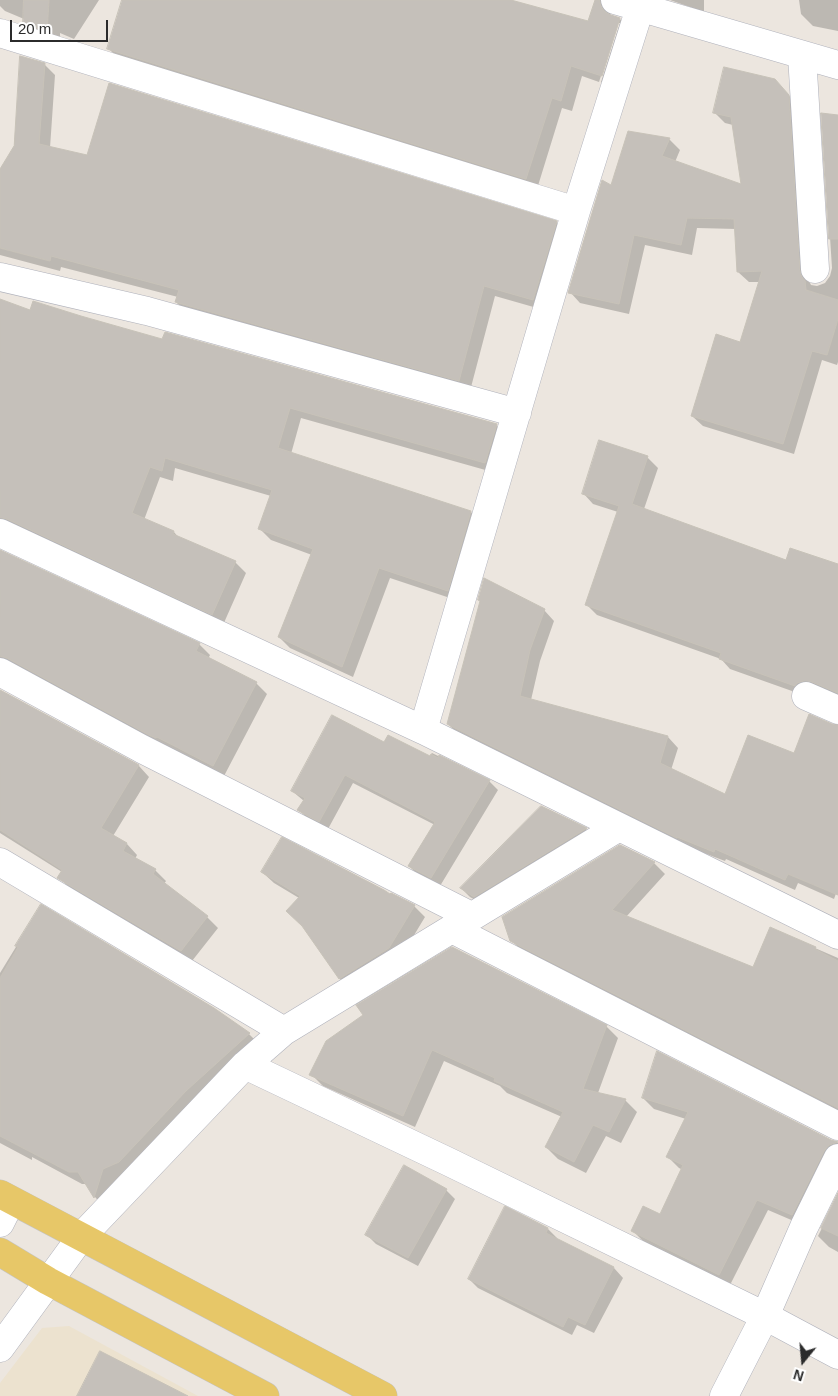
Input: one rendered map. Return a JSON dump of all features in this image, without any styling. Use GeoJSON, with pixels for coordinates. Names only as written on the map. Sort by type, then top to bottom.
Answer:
{"type":"FeatureCollection","features":[{"type":"Feature","properties":{"kind":"main road"},"geometry":{"type":"LineString","coordinates":[[4,1206],[81,1237],[383,1396]]}},
{"type":"Feature","properties":{"kind":"main road"},"geometry":{"type":"LineString","coordinates":[[0,1252],[48,1281],[265,1396]]}},
{"type":"Feature","properties":{"kind":"street"},"geometry":{"type":"LineString","coordinates":[[423,730],[576,211],[628,4],[838,65]]}},
{"type":"Feature","properties":{"kind":"street"},"geometry":{"type":"LineString","coordinates":[[0,33],[576,211]]}},
{"type":"Feature","properties":{"kind":"street"},"geometry":{"type":"LineString","coordinates":[[802,55],[814,269]]}},
{"type":"Feature","properties":{"kind":"street"},"geometry":{"type":"LineString","coordinates":[[0,277],[146,311],[517,413]]}},
{"type":"Feature","properties":{"kind":"street"},"geometry":{"type":"LineString","coordinates":[[0,533],[423,730],[838,934]]}},
{"type":"Feature","properties":{"kind":"street"},"geometry":{"type":"LineString","coordinates":[[0,672],[838,1126]]}},
{"type":"Feature","properties":{"kind":"street"},"geometry":{"type":"LineString","coordinates":[[806,696],[838,710]]}},
{"type":"Feature","properties":{"kind":"street"},"geometry":{"type":"LineString","coordinates":[[0,1348],[81,1237],[245,1065],[284,1031],[618,826]]}},
{"type":"Feature","properties":{"kind":"street"},"geometry":{"type":"LineString","coordinates":[[0,862],[284,1031]]}},
{"type":"Feature","properties":{"kind":"street"},"geometry":{"type":"LineString","coordinates":[[245,1065],[765,1316],[838,1355]]}},
{"type":"Feature","properties":{"kind":"street"},"geometry":{"type":"LineString","coordinates":[[724,1396],[765,1316],[804,1227],[838,1158]]}},
{"type":"Feature","properties":{"kind":"shaded area"},"geometry":{"type":"Polygon","coordinates":[[[69,1326],[198,1396],[0,1396],[0,1383],[42,1328],[69,1326]]]}},
{"type":"Feature","properties":{"kind":"building"},"geometry":{"type":"Polygon","coordinates":[[[24,0],[49,0],[47,31],[23,24],[24,0]]]}},
{"type":"Feature","properties":{"kind":"building"},"geometry":{"type":"Polygon","coordinates":[[[122,0],[511,0],[588,21],[595,0],[600,0],[604,11],[620,18],[602,76],[571,66],[561,101],[552,98],[526,179],[107,49],[122,0]]]}},
{"type":"Feature","properties":{"kind":"building"},"geometry":{"type":"Polygon","coordinates":[[[20,56],[45,63],[39,144],[87,155],[109,83],[557,221],[533,300],[484,286],[459,381],[175,302],[179,290],[51,256],[50,261],[0,248],[0,169],[14,146],[20,56]]]}},
{"type":"Feature","properties":{"kind":"building"},"geometry":{"type":"Polygon","coordinates":[[[724,67],[775,79],[789,95],[800,270],[805,281],[806,290],[838,300],[838,319],[827,355],[812,351],[783,444],[691,416],[716,334],[740,342],[762,271],[737,272],[734,219],[687,218],[681,245],[634,235],[619,304],[568,293],[602,180],[611,185],[628,131],[670,138],[662,156],[741,184],[731,117],[713,113],[724,67]]]}},
{"type":"Feature","properties":{"kind":"building"},"geometry":{"type":"Polygon","coordinates":[[[821,113],[838,115],[838,239],[829,239],[821,113]]]}},
{"type":"Feature","properties":{"kind":"building"},"geometry":{"type":"Polygon","coordinates":[[[0,299],[30,310],[33,301],[162,339],[165,332],[497,424],[485,463],[290,408],[278,448],[471,511],[448,591],[379,568],[342,667],[278,637],[313,549],[258,529],[272,490],[165,458],[162,471],[150,467],[132,513],[174,531],[173,534],[236,561],[212,615],[7,519],[0,518],[0,299]]]}},
{"type":"Feature","properties":{"kind":"building"},"geometry":{"type":"Polygon","coordinates":[[[599,440],[648,456],[632,504],[786,560],[790,548],[838,564],[838,693],[812,682],[804,681],[797,683],[795,686],[719,659],[721,653],[585,605],[619,506],[582,494],[599,440]]]}},
{"type":"Feature","properties":{"kind":"building"},"geometry":{"type":"Polygon","coordinates":[[[0,550],[200,643],[196,651],[257,682],[213,766],[157,737],[149,735],[7,658],[0,656],[0,550]]]}},
{"type":"Feature","properties":{"kind":"building"},"geometry":{"type":"Polygon","coordinates":[[[484,578],[545,609],[530,650],[520,696],[668,736],[660,763],[725,794],[748,735],[794,753],[809,714],[838,725],[838,895],[788,874],[785,880],[715,849],[714,852],[677,838],[447,724],[480,601],[478,600],[484,578]]]}},
{"type":"Feature","properties":{"kind":"building"},"geometry":{"type":"Polygon","coordinates":[[[0,690],[139,765],[101,828],[127,843],[123,851],[156,869],[153,874],[208,916],[181,951],[57,878],[62,870],[0,830],[0,690]]]}},
{"type":"Feature","properties":{"kind":"building"},"geometry":{"type":"Polygon","coordinates":[[[332,715],[384,742],[388,735],[430,756],[431,754],[438,758],[439,755],[490,780],[431,878],[408,866],[435,822],[345,775],[319,822],[297,810],[305,798],[291,791],[332,715]]]}},
{"type":"Feature","properties":{"kind":"building"},"geometry":{"type":"Polygon","coordinates":[[[541,806],[587,828],[474,897],[460,888],[541,806]]]}},
{"type":"Feature","properties":{"kind":"building"},"geometry":{"type":"Polygon","coordinates":[[[282,837],[390,894],[415,905],[389,948],[339,979],[302,926],[286,911],[300,896],[261,872],[282,837]]]}},
{"type":"Feature","properties":{"kind":"building"},"geometry":{"type":"Polygon","coordinates":[[[620,845],[655,862],[612,910],[753,967],[770,927],[816,947],[815,949],[838,961],[838,1108],[510,941],[502,917],[620,845]]]}},
{"type":"Feature","properties":{"kind":"building"},"geometry":{"type":"Polygon","coordinates":[[[41,904],[214,1008],[250,1033],[186,1091],[119,1162],[103,1169],[94,1198],[78,1172],[69,1172],[0,1136],[0,978],[18,947],[15,946],[41,904]]]}},
{"type":"Feature","properties":{"kind":"building"},"geometry":{"type":"Polygon","coordinates":[[[452,947],[607,1025],[583,1089],[626,1099],[609,1132],[593,1125],[574,1162],[545,1147],[563,1112],[494,1081],[495,1078],[432,1050],[403,1116],[309,1075],[326,1041],[363,1015],[356,1005],[452,947]]]}},
{"type":"Feature","properties":{"kind":"building"},"geometry":{"type":"Polygon","coordinates":[[[657,1051],[838,1142],[829,1145],[824,1151],[792,1215],[757,1200],[719,1275],[631,1231],[643,1206],[660,1214],[683,1165],[666,1157],[688,1112],[642,1098],[657,1051]]]}},
{"type":"Feature","properties":{"kind":"building"},"geometry":{"type":"Polygon","coordinates":[[[404,1165],[447,1189],[408,1258],[365,1235],[404,1165]]]}},
{"type":"Feature","properties":{"kind":"building"},"geometry":{"type":"Polygon","coordinates":[[[838,1193],[838,1236],[821,1228],[838,1193]]]}},
{"type":"Feature","properties":{"kind":"building"},"geometry":{"type":"Polygon","coordinates":[[[505,1206],[548,1228],[546,1233],[614,1267],[585,1325],[568,1317],[563,1327],[468,1279],[505,1206]]]}},
{"type":"Feature","properties":{"kind":"building"},"geometry":{"type":"Polygon","coordinates":[[[100,1351],[188,1396],[77,1396],[100,1351]]]}}]}
